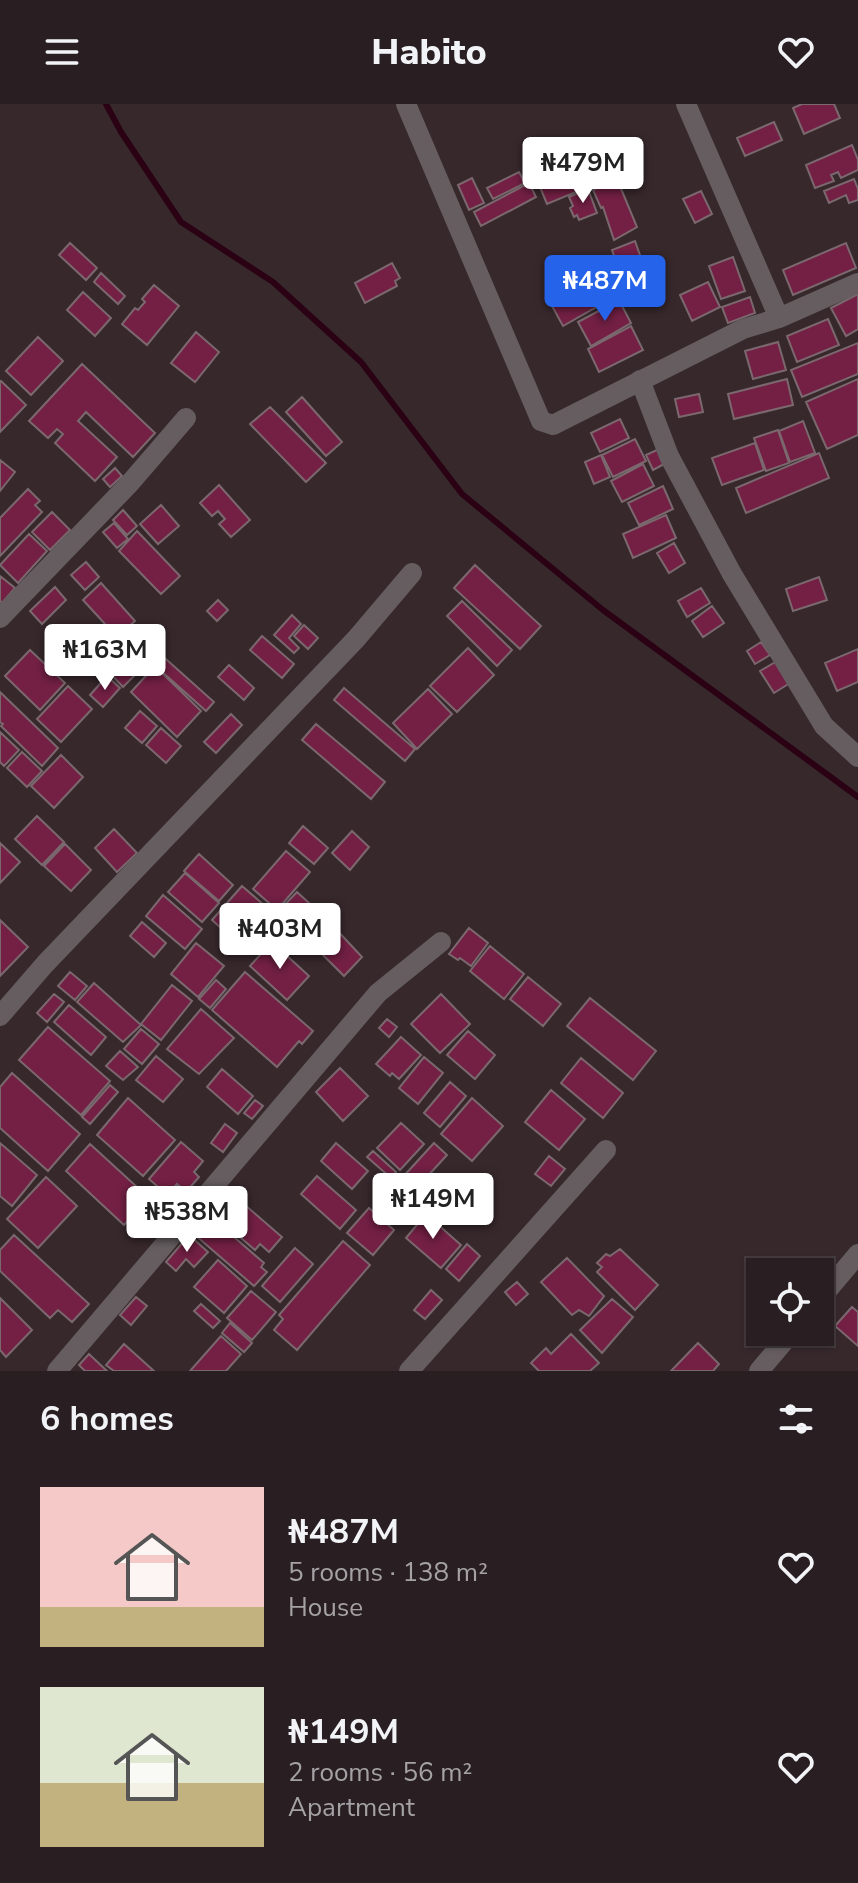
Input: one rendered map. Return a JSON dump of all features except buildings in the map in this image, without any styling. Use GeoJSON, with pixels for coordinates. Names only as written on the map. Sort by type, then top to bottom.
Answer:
{"type":"FeatureCollection","features":[{"type":"Feature","properties":{"kind":"street"},"geometry":{"type":"LineString","coordinates":[[406,104],[541,421],[553,425],[743,329],[779,318],[858,283]]}},
{"type":"Feature","properties":{"kind":"street"},"geometry":{"type":"LineString","coordinates":[[686,104],[779,318]]}},
{"type":"Feature","properties":{"kind":"street"},"geometry":{"type":"LineString","coordinates":[[640,380],[669,456],[732,574],[824,726],[858,757]]}},
{"type":"Feature","properties":{"kind":"street"},"geometry":{"type":"LineString","coordinates":[[0,618],[130,483],[186,418]]}},
{"type":"Feature","properties":{"kind":"street"},"geometry":{"type":"LineString","coordinates":[[0,1016],[45,964],[345,650],[412,573]]}},
{"type":"Feature","properties":{"kind":"street"},"geometry":{"type":"LineString","coordinates":[[57,1371],[378,993],[441,942]]}},
{"type":"Feature","properties":{"kind":"street"},"geometry":{"type":"LineString","coordinates":[[409,1371],[606,1150]]}},
{"type":"Feature","properties":{"kind":"street"},"geometry":{"type":"LineString","coordinates":[[834,1282],[858,1254]]}},
{"type":"Feature","properties":{"kind":"street"},"geometry":{"type":"LineString","coordinates":[[759,1371],[780,1346]]}},
{"type":"Feature","properties":{"kind":"waterway"},"geometry":{"type":"LineString","coordinates":[[106,104],[181,222],[273,282],[361,362],[462,494],[603,610],[858,797]]}}]}
